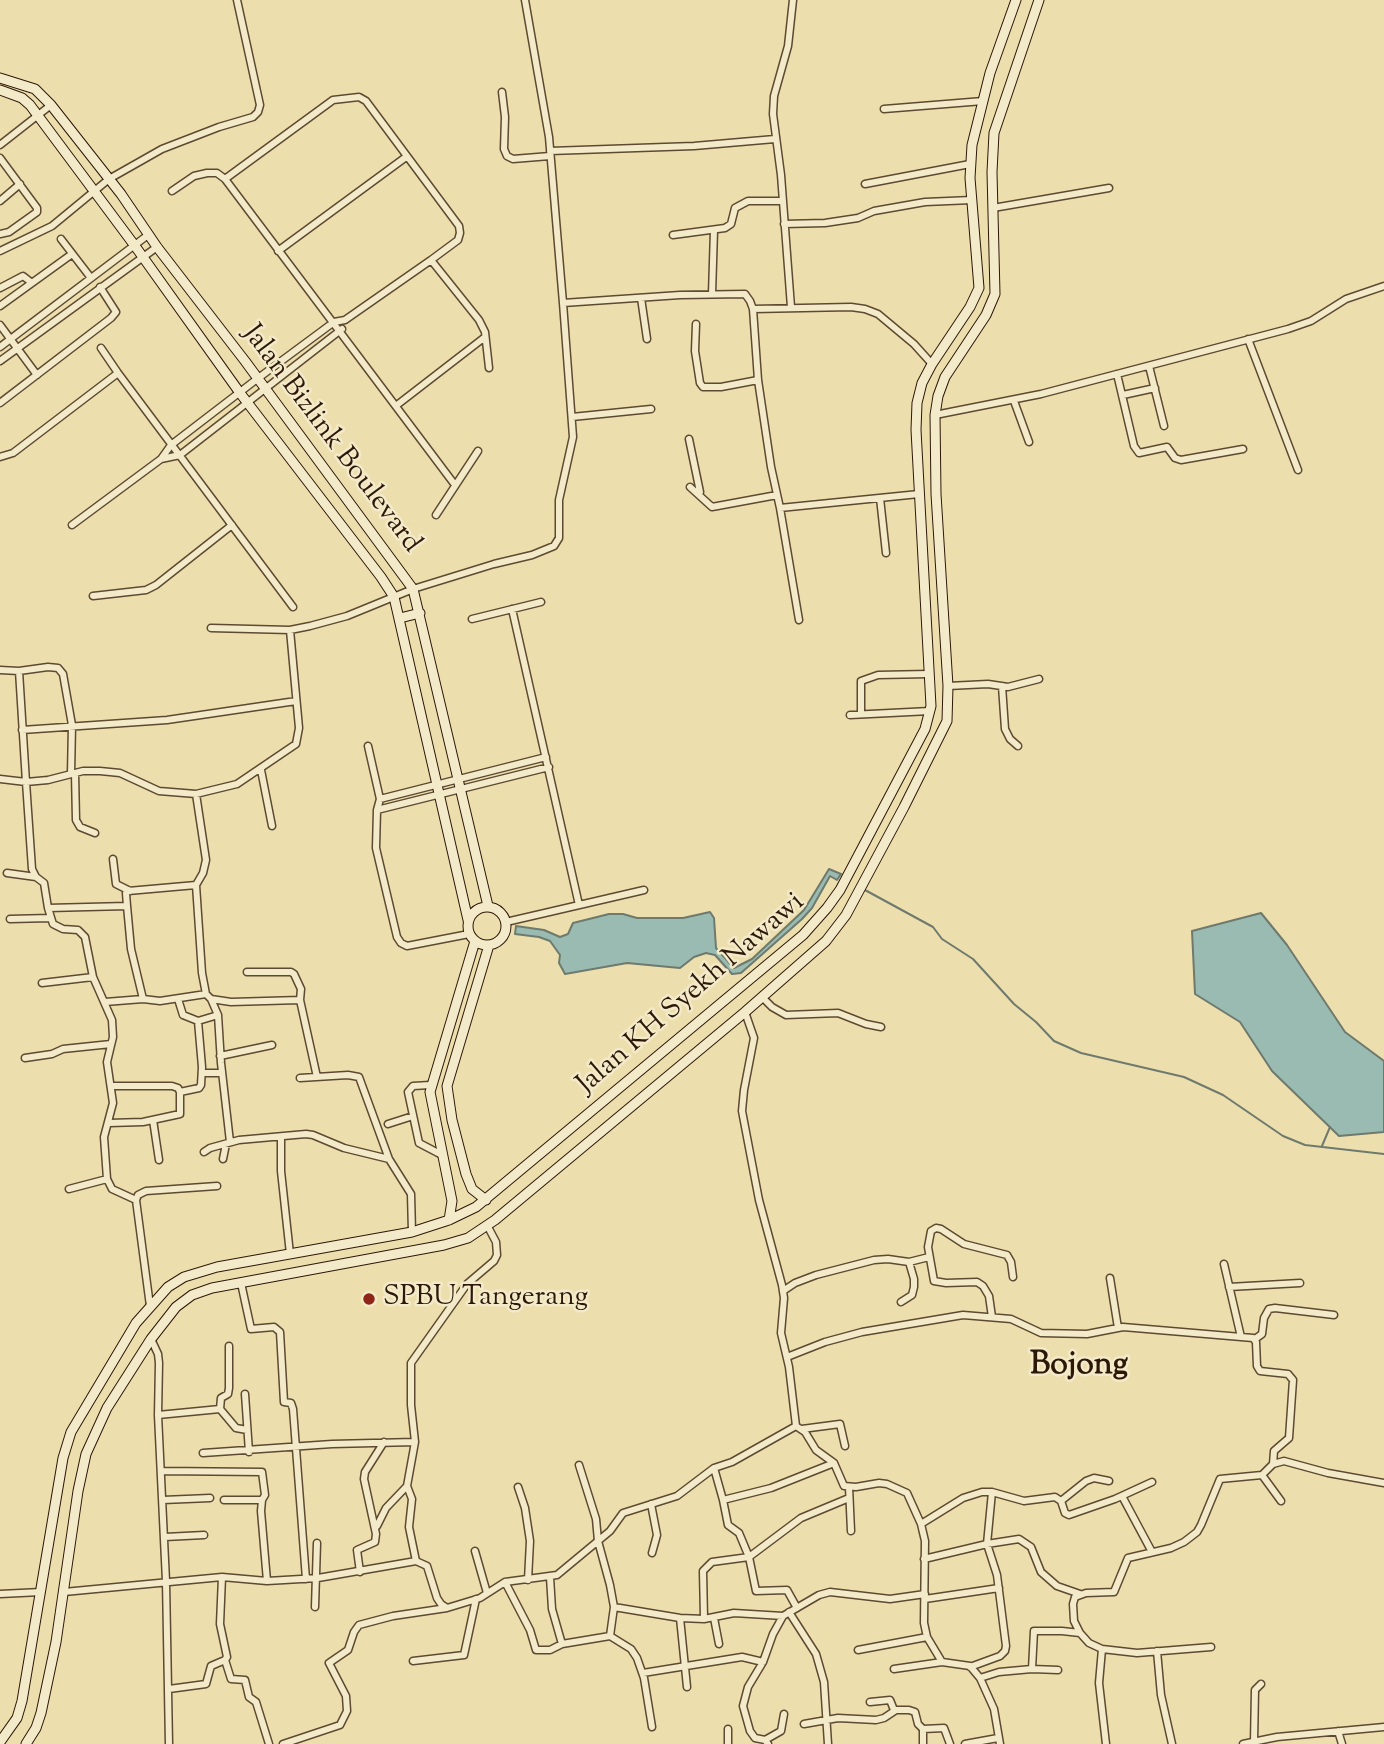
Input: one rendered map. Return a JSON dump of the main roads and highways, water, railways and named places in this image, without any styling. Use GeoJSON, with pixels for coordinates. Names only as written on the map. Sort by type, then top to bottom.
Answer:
{"type":"FeatureCollection","features":[{"type":"Feature","properties":{"kind":"main road","name":"Jalan KH Syekh Nawawi"},"geometry":{"type":"LineString","coordinates":[[0,1742],[17,1718],[22,1700],[63,1458],[71,1432],[136,1323],[168,1287],[184,1277],[217,1267],[412,1232],[449,1220],[486,1200],[803,935],[840,890],[925,729],[930,711],[915,418],[922,383],[979,288],[970,164],[989,73],[1016,0]]}},
{"type":"Feature","properties":{"kind":"main road","name":"Jalan KH Syekh Nawawi"},"geometry":{"type":"LineString","coordinates":[[26,1744],[41,1713],[86,1454],[107,1408],[150,1339],[176,1307],[192,1295],[212,1288],[444,1245],[468,1238],[746,1012],[827,941],[846,915],[947,721],[948,686],[935,415],[945,377],[986,315],[995,294],[994,133],[1039,0]]}},
{"type":"Feature","properties":{"kind":"main road","name":"Jalan Bizlink Boulevard"},"geometry":{"type":"LineString","coordinates":[[0,78],[35,89],[51,105],[109,179],[413,589],[488,906]]}},
{"type":"Feature","properties":{"kind":"main road","name":"Jalan Bizlink Boulevard"},"geometry":{"type":"LineString","coordinates":[[0,90],[22,98],[37,117],[394,597],[468,920]]}},
{"type":"Feature","properties":{"kind":"main road"},"geometry":{"type":"LineString","coordinates":[[923,538],[939,537]]}},
{"type":"Feature","properties":{"kind":"main road"},"geometry":{"type":"LineString","coordinates":[[381,577],[396,565]]}},
{"type":"Feature","properties":{"kind":"main road"},"geometry":{"type":"LineString","coordinates":[[400,618],[420,613]]}},
{"type":"Feature","properties":{"kind":"main road"},"geometry":{"type":"LineString","coordinates":[[449,1220],[452,1201],[431,1104],[430,1085],[472,937],[468,920],[473,912],[488,906],[503,914],[506,922],[503,937],[489,945],[447,1086],[466,1174],[472,1189],[486,1200]]}},
{"type":"Feature","properties":{"kind":"main road"},"geometry":{"type":"LineString","coordinates":[[472,937],[489,945]]}},
{"type":"Feature","properties":{"kind":"water"},"geometry":{"type":"Polygon","coordinates":[[[829,869],[841,874],[837,880],[830,876],[812,908],[802,919],[741,973],[732,974],[715,955],[706,953],[694,957],[680,968],[627,963],[565,974],[559,963],[560,955],[550,941],[515,934],[516,926],[544,930],[560,937],[568,934],[573,923],[609,914],[637,918],[683,918],[710,912],[714,918],[716,948],[734,968],[752,959],[804,910],[829,869]]]}},
{"type":"Feature","properties":{"kind":"water"},"geometry":{"type":"Polygon","coordinates":[[[1261,913],[1287,945],[1345,1032],[1384,1061],[1384,1132],[1339,1136],[1272,1071],[1240,1022],[1195,994],[1192,931],[1261,913]]]}},
{"type":"Feature","properties":{"kind":"waterway"},"geometry":{"type":"LineString","coordinates":[[865,890],[933,927],[942,939],[973,959],[1014,1004],[1054,1041],[1081,1053],[1184,1077],[1223,1095],[1283,1136],[1305,1145],[1384,1154]]}},
{"type":"Feature","properties":{"kind":"waterway"},"geometry":{"type":"LineString","coordinates":[[1322,1146],[1330,1127]]}},
{"type":"Feature","properties":{"kind":"place","name":"SPBU Tangerang"},"geometry":{"type":"Point","coordinates":[369,1299]}},
{"type":"Feature","properties":{"kind":"district","name":"Bojong"},"geometry":{"type":"Point","coordinates":[1079,1368]}}]}
